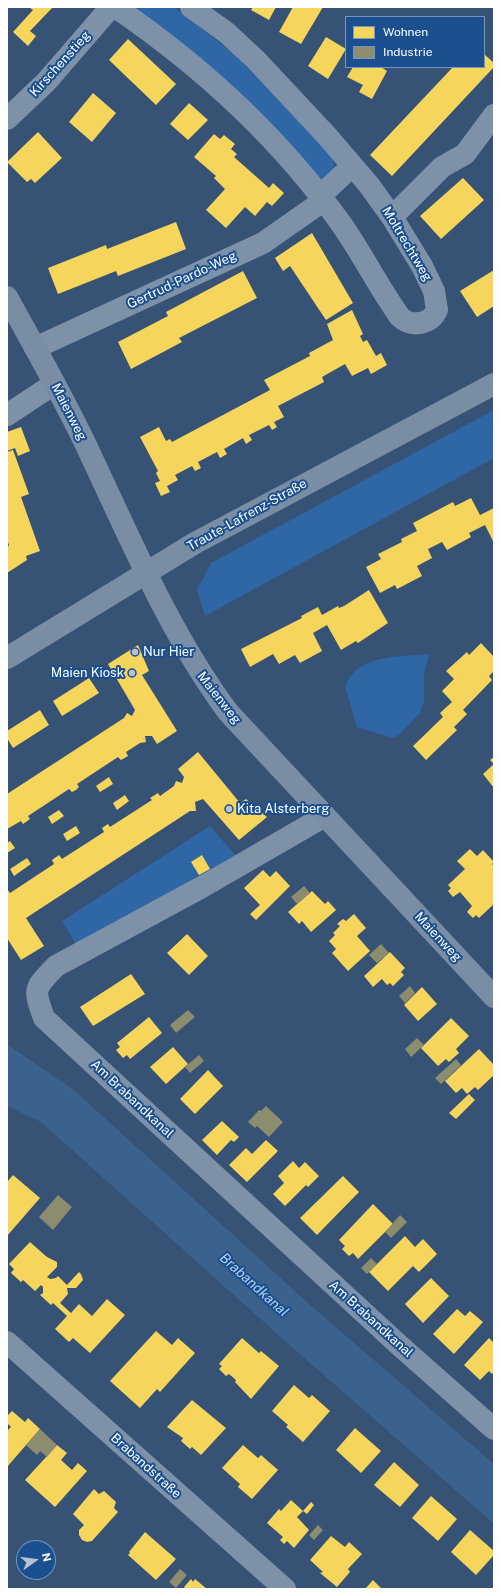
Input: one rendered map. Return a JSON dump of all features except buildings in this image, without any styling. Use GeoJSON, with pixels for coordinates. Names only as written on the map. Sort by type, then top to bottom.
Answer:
{"type":"FeatureCollection","features":[{"type":"Feature","properties":{"kind":"street","name":"Kirschenstieg"},"geometry":{"type":"LineString","coordinates":[[7,119],[46,82],[111,7]]}},
{"type":"Feature","properties":{"kind":"street","name":"Moltrechtweg"},"geometry":{"type":"LineString","coordinates":[[115,7],[152,33],[232,100],[282,149],[322,198],[353,242],[400,317],[410,323],[423,322],[430,319],[435,314],[438,305],[436,295],[416,255],[392,217],[369,185],[327,136],[256,60],[227,34],[190,7]]}},
{"type":"Feature","properties":{"kind":"street"},"geometry":{"type":"LineString","coordinates":[[392,217],[442,167],[465,154],[494,115]]}},
{"type":"Feature","properties":{"kind":"street"},"geometry":{"type":"LineString","coordinates":[[322,198],[352,166]]}},
{"type":"Feature","properties":{"kind":"street","name":"Gertrud-Pardo-Weg"},"geometry":{"type":"LineString","coordinates":[[35,348],[263,243],[322,198]]}},
{"type":"Feature","properties":{"kind":"street","name":"Maienweg"},"geometry":{"type":"LineString","coordinates":[[7,297],[92,456],[147,573],[182,642],[204,680],[228,712],[494,997]]}},
{"type":"Feature","properties":{"kind":"street"},"geometry":{"type":"LineString","coordinates":[[7,415],[54,384]]}},
{"type":"Feature","properties":{"kind":"street","name":"Traute-Lafrenz-Straße"},"geometry":{"type":"LineString","coordinates":[[7,658],[195,543],[494,384]]}},
{"type":"Feature","properties":{"kind":"street","name":"Am Brabandkanal"},"geometry":{"type":"LineString","coordinates":[[325,816],[208,883],[56,966],[38,984],[36,996],[44,1018],[399,1345],[494,1429]]}},
{"type":"Feature","properties":{"kind":"street","name":"Brabandstraße"},"geometry":{"type":"LineString","coordinates":[[7,1342],[285,1589]]}},
{"type":"Feature","properties":{"kind":"shaded area"},"geometry":{"type":"Polygon","coordinates":[[[138,7],[174,7],[233,53],[312,130],[333,160],[334,169],[321,183],[134,12],[138,7]]]}},
{"type":"Feature","properties":{"kind":"shaded area"},"geometry":{"type":"Polygon","coordinates":[[[494,410],[494,458],[205,616],[197,590],[211,563],[494,410]]]}},
{"type":"Feature","properties":{"kind":"shaded area"},"geometry":{"type":"Polygon","coordinates":[[[429,654],[424,674],[424,702],[420,713],[399,735],[392,738],[357,727],[345,686],[351,675],[370,662],[381,659],[429,654]]]}},
{"type":"Feature","properties":{"kind":"shaded area"},"geometry":{"type":"Polygon","coordinates":[[[210,826],[235,855],[76,944],[62,921],[210,826]]]}},
{"type":"Feature","properties":{"kind":"water","name":"Brabandkanal"},"geometry":{"type":"Polygon","coordinates":[[[7,1044],[75,1091],[308,1303],[494,1464],[494,1524],[295,1350],[41,1122],[7,1106],[7,1044]]]}},
{"type":"Feature","properties":{"kind":"place","name":"Nur Hier"},"geometry":{"type":"Point","coordinates":[135,652]}},
{"type":"Feature","properties":{"kind":"place","name":"Maien Kiosk"},"geometry":{"type":"Point","coordinates":[132,673]}},
{"type":"Feature","properties":{"kind":"place","name":"Kita Alsterberg"},"geometry":{"type":"Point","coordinates":[229,809]}}]}
